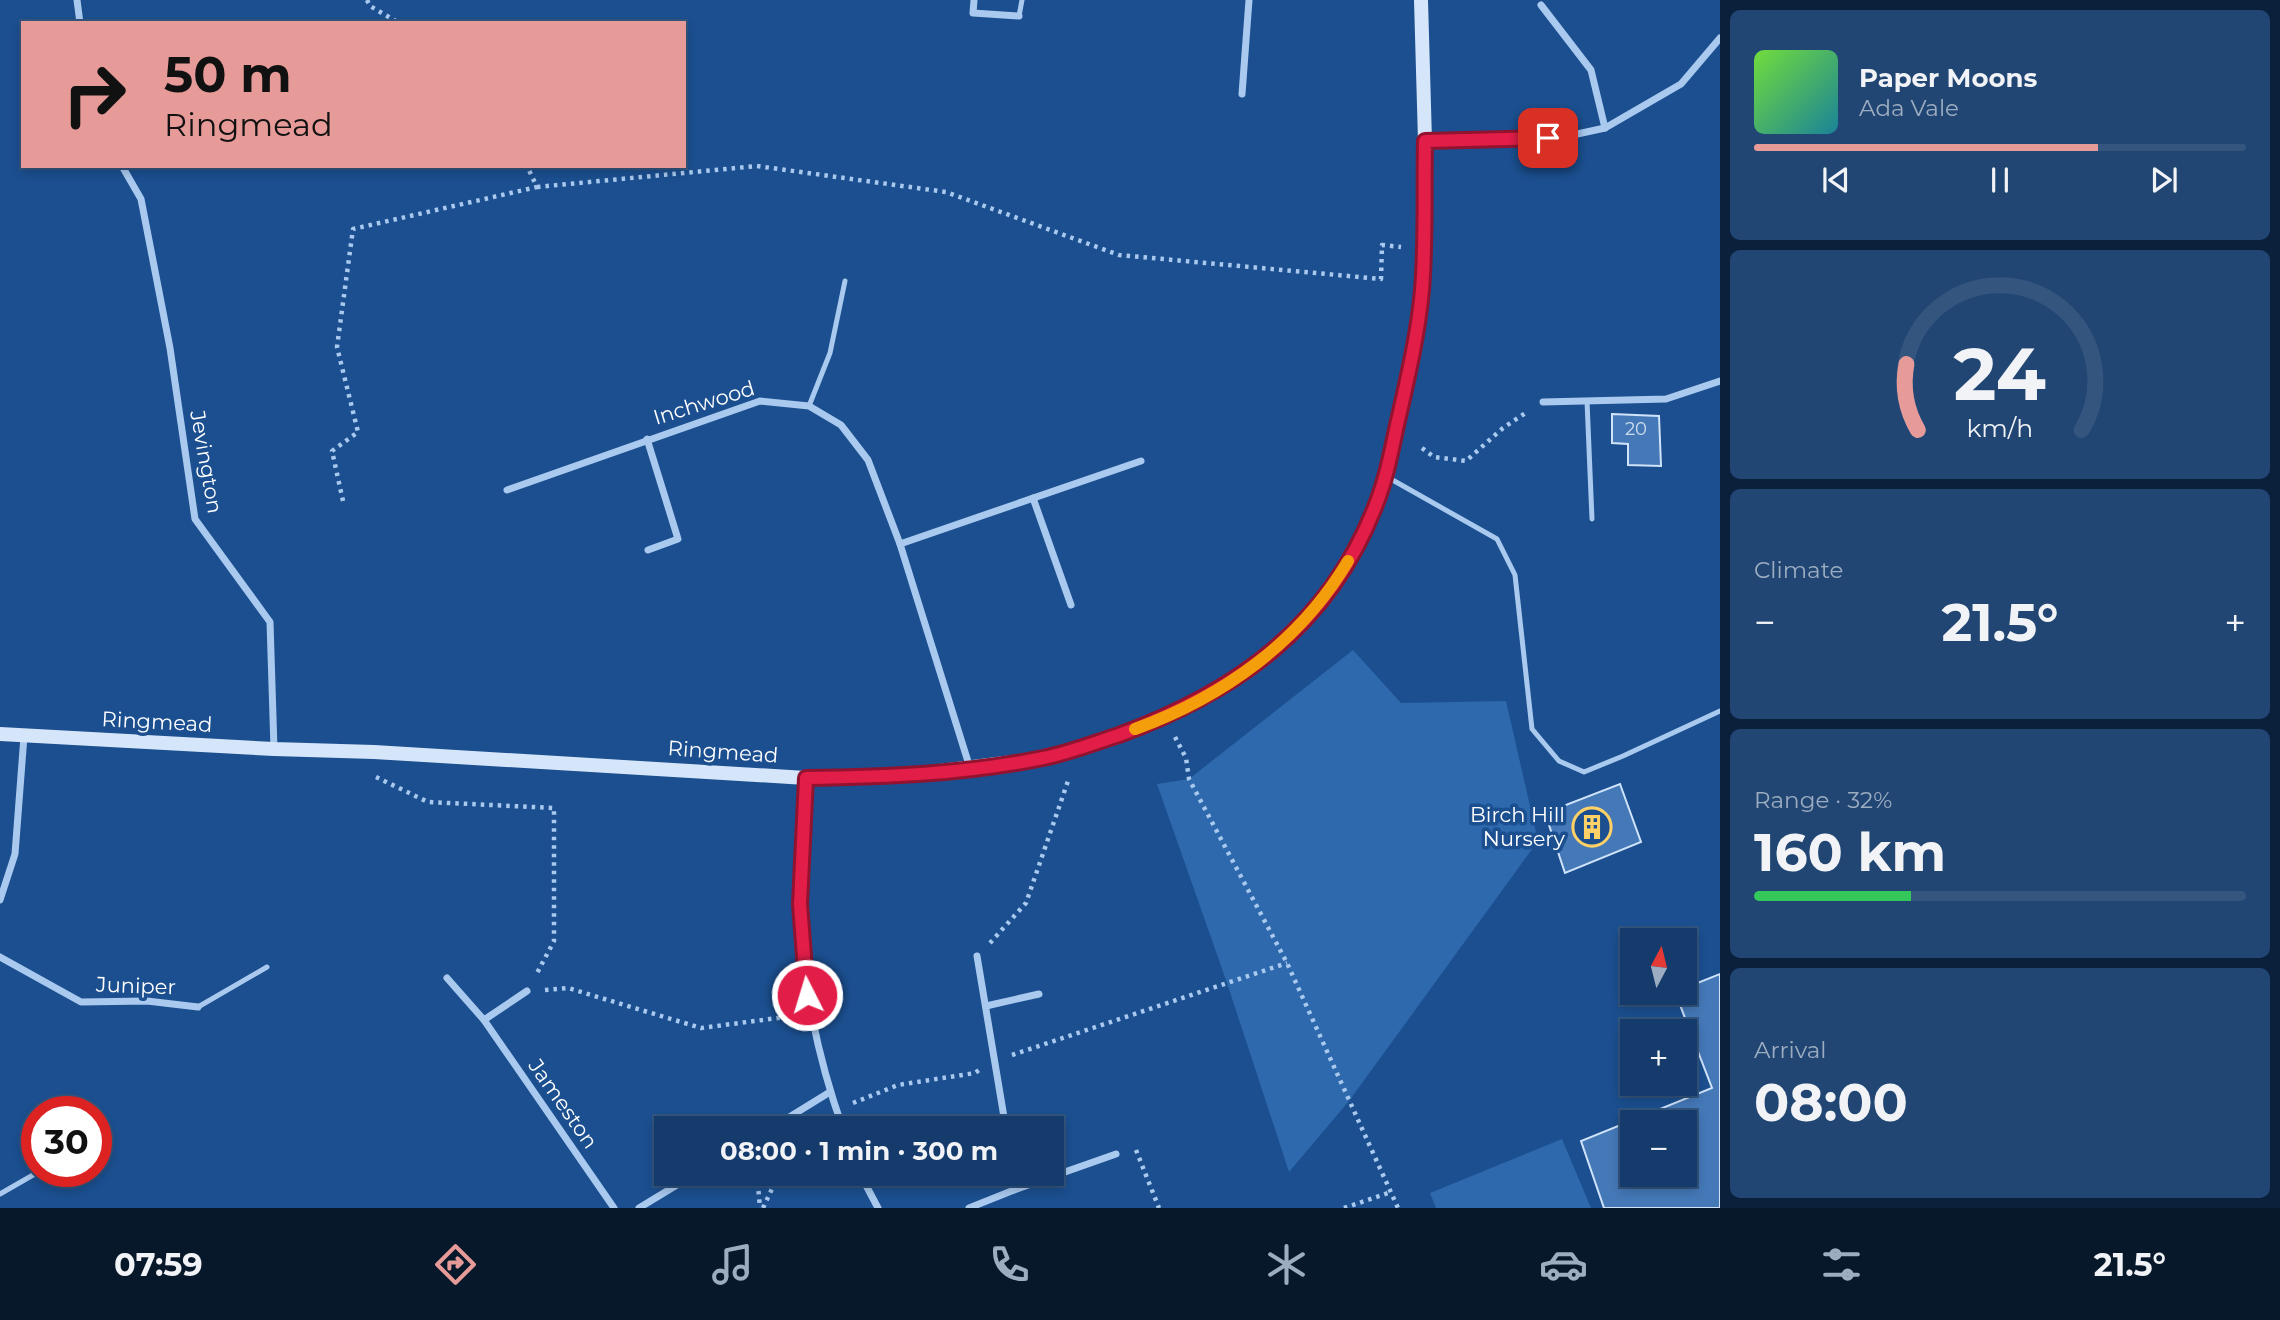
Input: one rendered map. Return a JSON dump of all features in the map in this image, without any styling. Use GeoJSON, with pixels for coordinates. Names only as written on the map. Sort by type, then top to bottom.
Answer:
{"type":"FeatureCollection","features":[{"type":"Feature","properties":{"kind":"street"},"geometry":{"type":"LineString","coordinates":[[77,0],[80,21]]}},
{"type":"Feature","properties":{"kind":"street"},"geometry":{"type":"LineString","coordinates":[[974,0],[973,13],[1019,16]]}},
{"type":"Feature","properties":{"kind":"street"},"geometry":{"type":"LineString","coordinates":[[1242,94],[1249,0]]}},
{"type":"Feature","properties":{"kind":"street","name":"Ringmead"},"geometry":{"type":"LineString","coordinates":[[0,734],[374,752],[806,778],[900,776],[1044,758],[1091,745],[1164,718],[1194,703],[1263,659],[1288,638],[1332,588],[1375,509],[1386,476],[1409,374],[1422,290],[1425,141],[1421,0]]}},
{"type":"Feature","properties":{"kind":"street"},"geometry":{"type":"LineString","coordinates":[[1541,5],[1591,71],[1605,128]]}},
{"type":"Feature","properties":{"kind":"street"},"geometry":{"type":"LineString","coordinates":[[1425,141],[1567,136],[1605,128],[1681,84],[1720,39]]}},
{"type":"Feature","properties":{"kind":"street","name":"Jevington"},"geometry":{"type":"LineString","coordinates":[[123,168],[141,199],[170,348],[195,519],[270,622],[274,749]]}},
{"type":"Feature","properties":{"kind":"street"},"geometry":{"type":"LineString","coordinates":[[1543,402],[1666,399],[1720,381]]}},
{"type":"Feature","properties":{"kind":"street","name":"Inchwood"},"geometry":{"type":"LineString","coordinates":[[507,490],[760,401],[809,406],[841,425],[867,460],[900,544],[971,769]]}},
{"type":"Feature","properties":{"kind":"street","name":"Inchwood"},"geometry":{"type":"LineString","coordinates":[[647,439],[678,539],[648,550]]}},
{"type":"Feature","properties":{"kind":"street"},"geometry":{"type":"LineString","coordinates":[[900,544],[1141,461]]}},
{"type":"Feature","properties":{"kind":"street"},"geometry":{"type":"LineString","coordinates":[[1033,498],[1071,605]]}},
{"type":"Feature","properties":{"kind":"street"},"geometry":{"type":"LineString","coordinates":[[0,900],[15,854],[24,736]]}},
{"type":"Feature","properties":{"kind":"street"},"geometry":{"type":"LineString","coordinates":[[806,778],[800,904],[807,995],[830,1092],[838,1116]]}},
{"type":"Feature","properties":{"kind":"street"},"geometry":{"type":"LineString","coordinates":[[977,956],[1004,1116]]}},
{"type":"Feature","properties":{"kind":"street","name":"Juniper"},"geometry":{"type":"LineString","coordinates":[[0,957],[81,1002],[147,1001],[198,1007]]}},
{"type":"Feature","properties":{"kind":"street","name":"Jameston"},"geometry":{"type":"LineString","coordinates":[[447,978],[484,1020],[614,1208]]}},
{"type":"Feature","properties":{"kind":"street"},"geometry":{"type":"LineString","coordinates":[[484,1020],[527,991]]}},
{"type":"Feature","properties":{"kind":"street"},"geometry":{"type":"LineString","coordinates":[[986,1006],[1039,994]]}},
{"type":"Feature","properties":{"kind":"street"},"geometry":{"type":"LineString","coordinates":[[791,1116],[830,1092]]}},
{"type":"Feature","properties":{"kind":"street"},"geometry":{"type":"LineString","coordinates":[[970,1208],[1116,1154]]}},
{"type":"Feature","properties":{"kind":"street"},"geometry":{"type":"LineString","coordinates":[[639,1208],[675,1186]]}},
{"type":"Feature","properties":{"kind":"street"},"geometry":{"type":"LineString","coordinates":[[866,1186],[878,1208]]}},
{"type":"Feature","properties":{"kind":"street"},"geometry":{"type":"LineString","coordinates":[[1014,1186],[1014,1190]]}},
{"type":"Feature","properties":{"kind":"lane"},"geometry":{"type":"LineString","coordinates":[[1019,16],[1022,0]]}},
{"type":"Feature","properties":{"kind":"lane"},"geometry":{"type":"LineString","coordinates":[[809,406],[830,352],[845,281]]}},
{"type":"Feature","properties":{"kind":"lane"},"geometry":{"type":"LineString","coordinates":[[1587,401],[1592,519]]}},
{"type":"Feature","properties":{"kind":"lane"},"geometry":{"type":"LineString","coordinates":[[1386,476],[1497,539],[1515,575],[1532,729],[1559,761],[1584,772],[1720,711]]}},
{"type":"Feature","properties":{"kind":"lane"},"geometry":{"type":"LineString","coordinates":[[198,1007],[267,967]]}},
{"type":"Feature","properties":{"kind":"lane"},"geometry":{"type":"LineString","coordinates":[[0,1194],[21,1182]]}},
{"type":"Feature","properties":{"kind":"path"},"geometry":{"type":"LineString","coordinates":[[368,0],[370,6],[396,21]]}},
{"type":"Feature","properties":{"kind":"path"},"geometry":{"type":"LineString","coordinates":[[343,501],[332,451],[358,432],[337,347],[353,229],[537,187],[757,166],[947,192],[1119,255],[1381,279],[1382,245],[1423,250]]}},
{"type":"Feature","properties":{"kind":"path"},"geometry":{"type":"LineString","coordinates":[[528,168],[537,187]]}},
{"type":"Feature","properties":{"kind":"path"},"geometry":{"type":"LineString","coordinates":[[1422,448],[1434,457],[1466,461],[1503,428],[1543,402]]}},
{"type":"Feature","properties":{"kind":"path"},"geometry":{"type":"LineString","coordinates":[[1180,745],[1186,758],[1189,779],[1287,962],[1398,1208]]}},
{"type":"Feature","properties":{"kind":"path"},"geometry":{"type":"LineString","coordinates":[[374,752],[373,776],[428,802],[554,808],[554,941],[527,991]]}},
{"type":"Feature","properties":{"kind":"path"},"geometry":{"type":"LineString","coordinates":[[977,956],[1026,903],[1068,781]]}},
{"type":"Feature","properties":{"kind":"path"},"geometry":{"type":"LineString","coordinates":[[836,1109],[898,1085],[975,1073],[996,1060],[1287,962]]}},
{"type":"Feature","properties":{"kind":"path"},"geometry":{"type":"LineString","coordinates":[[527,991],[568,988],[701,1028],[812,1014]]}},
{"type":"Feature","properties":{"kind":"path"},"geometry":{"type":"LineString","coordinates":[[1116,1154],[1136,1150],[1159,1208]]}},
{"type":"Feature","properties":{"kind":"path"},"geometry":{"type":"LineString","coordinates":[[759,1186],[762,1208]]}},
{"type":"Feature","properties":{"kind":"path"},"geometry":{"type":"LineString","coordinates":[[762,1208],[773,1186]]}},
{"type":"Feature","properties":{"kind":"path"},"geometry":{"type":"LineString","coordinates":[[1344,1208],[1391,1192]]}},
{"type":"Feature","properties":{"kind":"shaded area"},"geometry":{"type":"Polygon","coordinates":[[[1353,650],[1401,703],[1506,701],[1538,841],[1349,1101],[1289,1172],[1227,983],[1157,784],[1189,779],[1353,650]]]}},
{"type":"Feature","properties":{"kind":"shaded area"},"geometry":{"type":"Polygon","coordinates":[[[1562,1139],[1591,1208],[1436,1208],[1430,1193],[1562,1139]]]}},
{"type":"Feature","properties":{"kind":"building"},"geometry":{"type":"Polygon","coordinates":[[[1612,414],[1659,416],[1661,466],[1628,465],[1628,444],[1612,443],[1612,414]]]}},
{"type":"Feature","properties":{"kind":"building","name":"Birch Hill Nursery"},"geometry":{"type":"Polygon","coordinates":[[[1620,784],[1641,842],[1565,873],[1545,813],[1620,784]]]}},
{"type":"Feature","properties":{"kind":"building"},"geometry":{"type":"Polygon","coordinates":[[[1720,974],[1720,1208],[1604,1208],[1581,1141],[1620,1125],[1620,1187],[1697,1187],[1697,1110],[1658,1110],[1712,1088],[1697,1049],[1697,1019],[1685,1019],[1680,1005],[1697,1005],[1698,983],[1720,974]]]}},
{"type":"Feature","properties":{"kind":"slow traffic"},"geometry":{"type":"LineString","coordinates":[[1135,729],[1194,703],[1263,659],[1313,612],[1348,561]]}},
{"type":"Feature","properties":{"kind":"place","name":"Birch Hill Nursery"},"geometry":{"type":"Point","coordinates":[1592,827]}},
{"type":"Feature","properties":{"kind":"route"},"geometry":{"type":"LineString","coordinates":[[807,995],[800,904],[806,778],[900,776],[971,769],[1044,758],[1091,745],[1164,718],[1194,703],[1239,676],[1288,638],[1332,588],[1352,555],[1375,509],[1386,476],[1409,374],[1422,290],[1425,141],[1548,138]]}}]}
